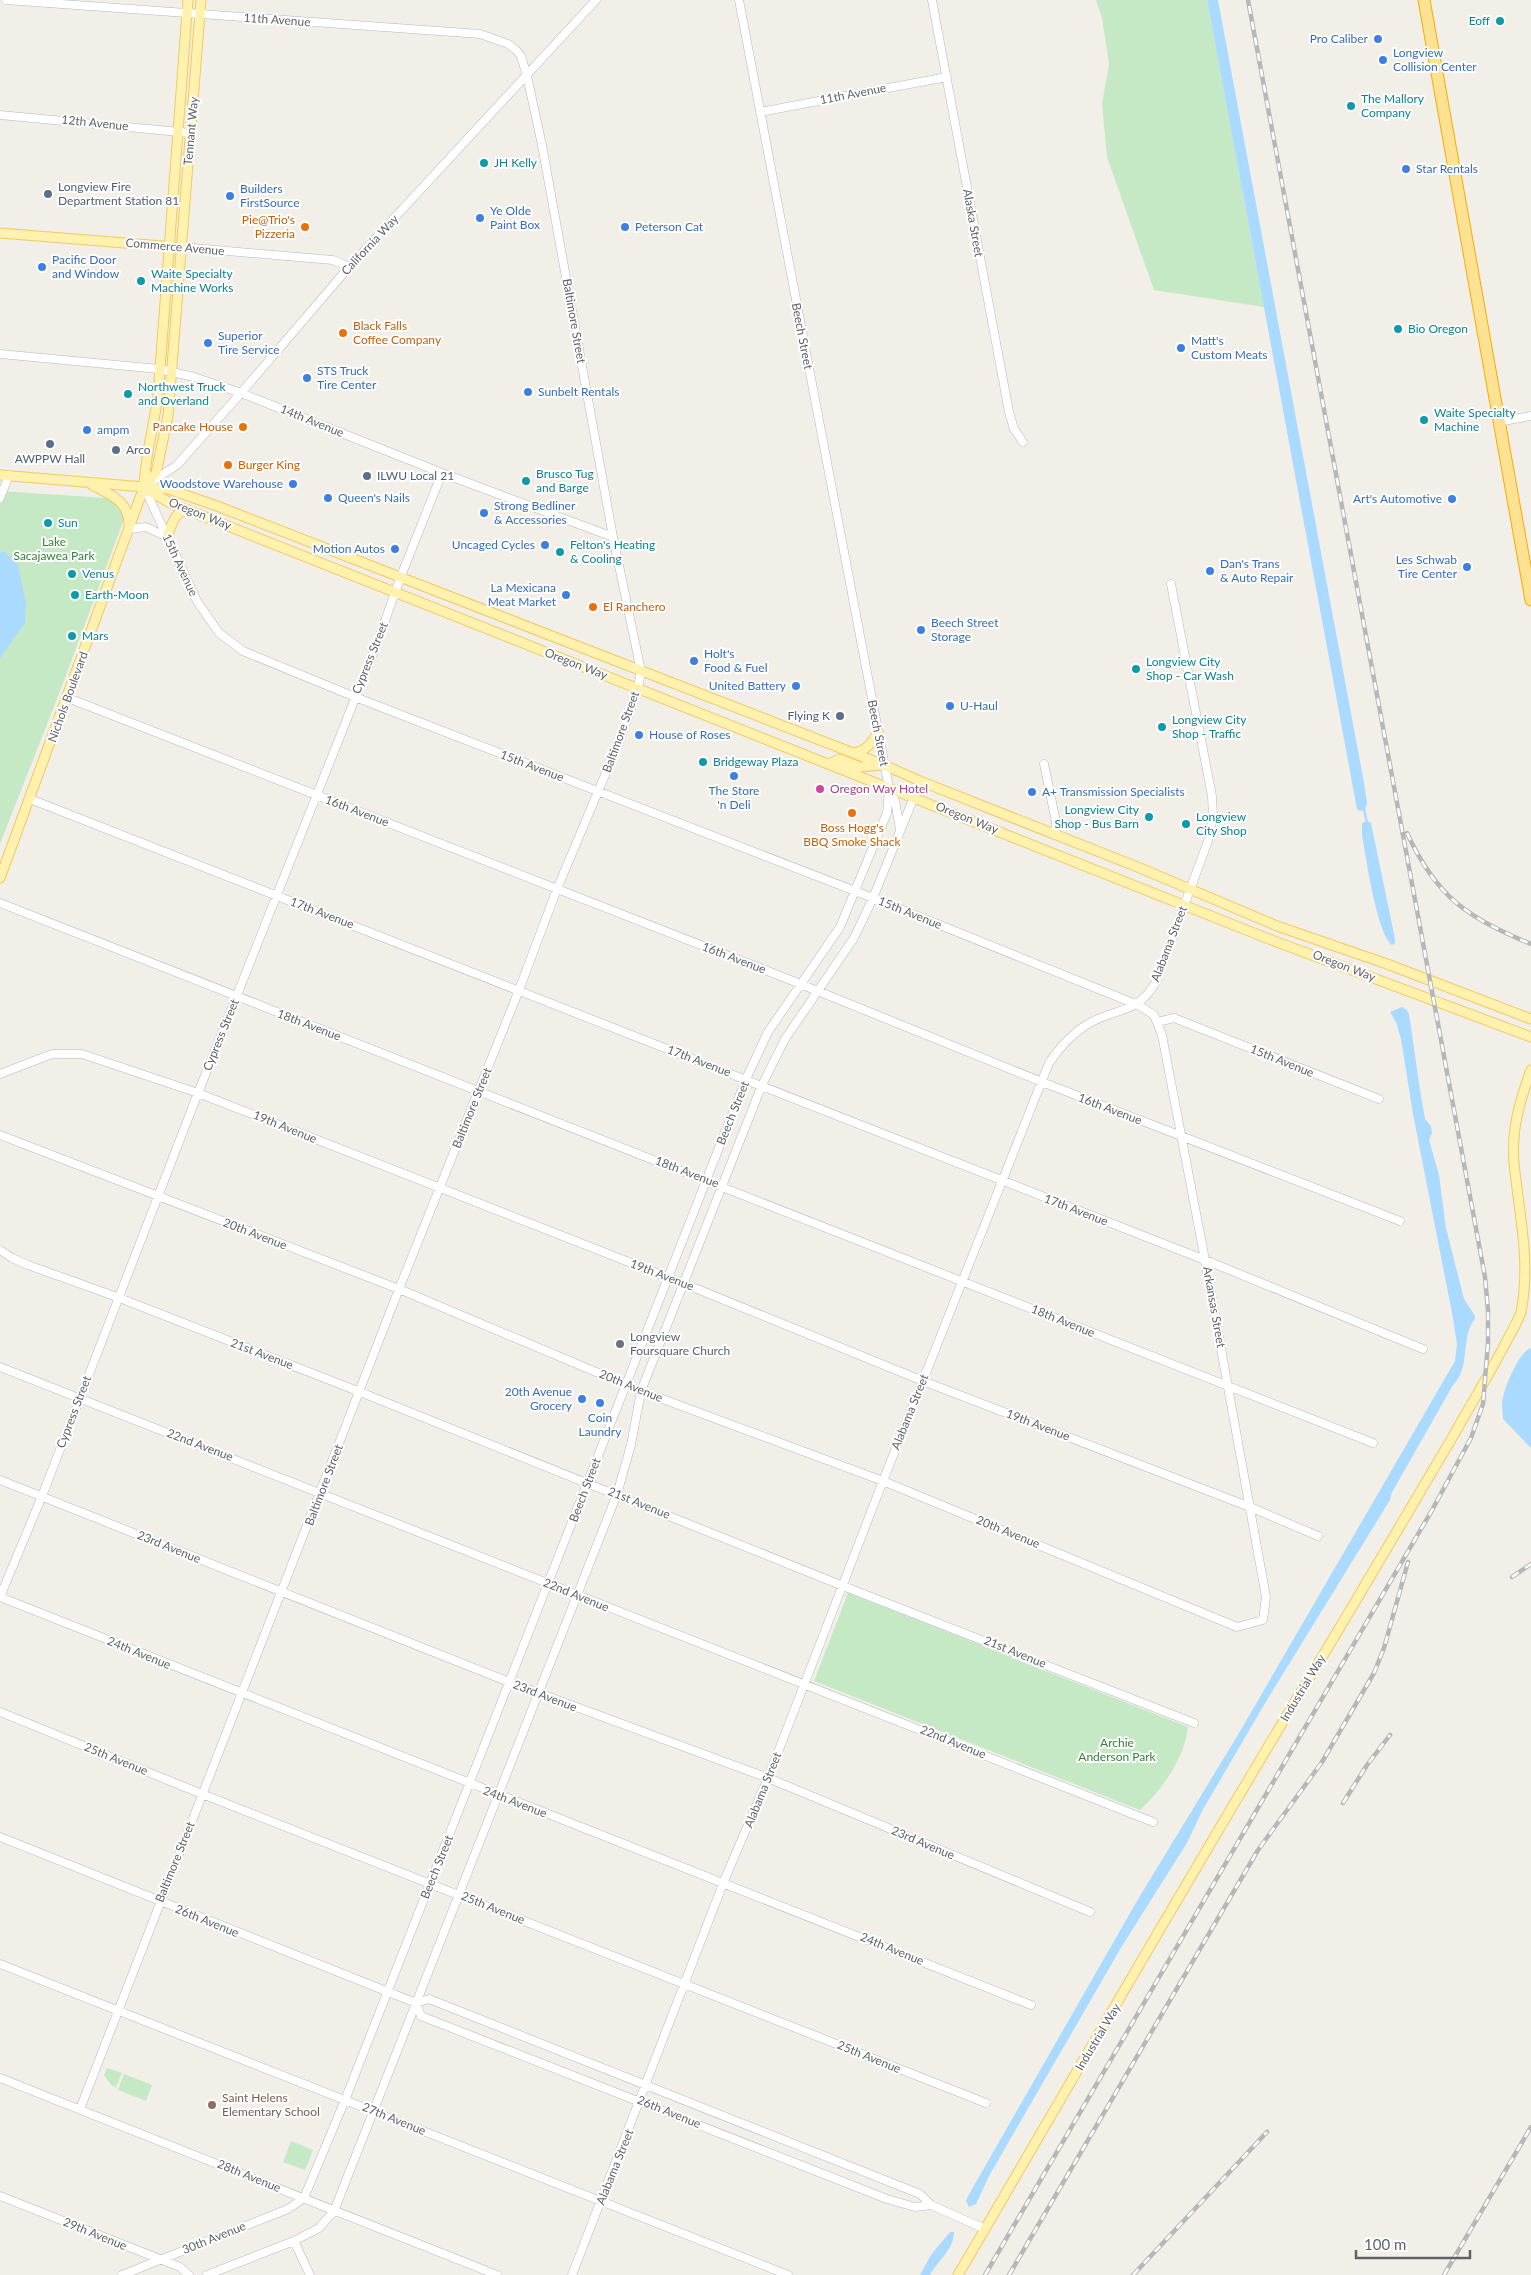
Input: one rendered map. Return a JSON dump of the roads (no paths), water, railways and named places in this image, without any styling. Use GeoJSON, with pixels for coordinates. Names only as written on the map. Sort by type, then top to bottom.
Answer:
{"type":"FeatureCollection","features":[{"type":"Feature","properties":{"kind":"highway"},"geometry":{"type":"LineString","coordinates":[[1424,0],[1531,600]]}},
{"type":"Feature","properties":{"kind":"main road","name":"Tennant Way"},"geometry":{"type":"LineString","coordinates":[[144,487],[144,470],[155,421],[160,369],[188,0]]}},
{"type":"Feature","properties":{"kind":"main road","name":"Tennant Way"},"geometry":{"type":"LineString","coordinates":[[144,487],[156,473],[168,416],[201,0]]}},
{"type":"Feature","properties":{"kind":"main road","name":"Commerce Avenue"},"geometry":{"type":"LineString","coordinates":[[0,233],[182,248]]}},
{"type":"Feature","properties":{"kind":"main road"},"geometry":{"type":"LineString","coordinates":[[4,475],[144,487]]}},
{"type":"Feature","properties":{"kind":"main road"},"geometry":{"type":"LineString","coordinates":[[88,482],[121,500],[128,512],[129,529]]}},
{"type":"Feature","properties":{"kind":"main road","name":"Oregon Way"},"geometry":{"type":"LineString","coordinates":[[144,487],[170,503],[396,593],[1184,905],[1531,1037]]}},
{"type":"Feature","properties":{"kind":"main road","name":"Oregon Way"},"geometry":{"type":"LineString","coordinates":[[144,487],[168,489],[401,576],[854,753],[1191,889],[1277,926],[1387,964],[1531,1020]]}},
{"type":"Feature","properties":{"kind":"main road","name":"Nichols Boulevard"},"geometry":{"type":"LineString","coordinates":[[0,878],[68,698],[144,487]]}},
{"type":"Feature","properties":{"kind":"main road"},"geometry":{"type":"LineString","coordinates":[[167,537],[176,517],[180,512],[188,510]]}},
{"type":"Feature","properties":{"kind":"main road"},"geometry":{"type":"LineString","coordinates":[[854,753],[863,751],[870,746],[878,732]]}},
{"type":"Feature","properties":{"kind":"main road"},"geometry":{"type":"LineString","coordinates":[[828,764],[840,759],[860,767],[884,765]]}},
{"type":"Feature","properties":{"kind":"main road","name":"Industrial Way"},"geometry":{"type":"LineString","coordinates":[[958,2275],[1052,2112],[1164,1925],[1217,1831],[1486,1380],[1520,1314],[1528,1290],[1529,1258],[1526,1226],[1514,1164],[1513,1140],[1519,1104],[1531,1070]]}},
{"type":"Feature","properties":{"kind":"street","name":"11th Avenue"},"geometry":{"type":"LineString","coordinates":[[6,0],[480,34],[508,44],[516,50],[521,56],[527,76]]}},
{"type":"Feature","properties":{"kind":"street","name":"California Way"},"geometry":{"type":"LineString","coordinates":[[144,487],[177,465],[349,267],[596,0]]}},
{"type":"Feature","properties":{"kind":"street","name":"Beech Street"},"geometry":{"type":"LineString","coordinates":[[304,2198],[388,1992],[746,1079],[768,1032],[840,927],[887,812],[889,788],[739,0]]}},
{"type":"Feature","properties":{"kind":"street","name":"Alaska Street"},"geometry":{"type":"LineString","coordinates":[[932,0],[1009,412],[1014,430],[1023,442]]}},
{"type":"Feature","properties":{"kind":"street","name":"Baltimore Street"},"geometry":{"type":"LineString","coordinates":[[80,2109],[399,1289],[519,990],[557,888],[599,792],[638,688],[641,671],[613,537],[542,145],[527,76]]}},
{"type":"Feature","properties":{"kind":"street","name":"11th Avenue"},"geometry":{"type":"LineString","coordinates":[[760,112],[946,77]]}},
{"type":"Feature","properties":{"kind":"street","name":"12th Avenue"},"geometry":{"type":"LineString","coordinates":[[0,115],[190,133]]}},
{"type":"Feature","properties":{"kind":"street","name":"Commerce Avenue"},"geometry":{"type":"LineString","coordinates":[[182,248],[333,260],[349,267]]}},
{"type":"Feature","properties":{"kind":"street","name":"14th Avenue"},"geometry":{"type":"LineString","coordinates":[[0,354],[172,370],[241,393],[442,473],[613,537]]}},
{"type":"Feature","properties":{"kind":"street"},"geometry":{"type":"LineString","coordinates":[[1498,422],[1531,416]]}},
{"type":"Feature","properties":{"kind":"street","name":"Cypress Street"},"geometry":{"type":"LineString","coordinates":[[0,1597],[42,1496],[118,1297],[442,473]]}},
{"type":"Feature","properties":{"kind":"street"},"geometry":{"type":"LineString","coordinates":[[0,498],[4,475]]}},
{"type":"Feature","properties":{"kind":"street","name":"15th Avenue"},"geometry":{"type":"LineString","coordinates":[[144,487],[197,601],[219,633],[243,651],[355,697],[873,898],[1138,1006]]}},
{"type":"Feature","properties":{"kind":"street"},"geometry":{"type":"LineString","coordinates":[[129,529],[146,527],[167,537]]}},
{"type":"Feature","properties":{"kind":"street","name":"Alabama Street"},"geometry":{"type":"LineString","coordinates":[[572,2275],[641,2101],[724,1882],[768,1778],[883,1481],[1049,1063],[1060,1046],[1071,1036],[1097,1020],[1138,1006],[1149,995],[1156,982],[1191,889],[1208,841],[1213,818],[1212,796],[1171,584]]}},
{"type":"Feature","properties":{"kind":"street","name":"16th Avenue"},"geometry":{"type":"LineString","coordinates":[[68,698],[315,796],[557,888],[1042,1082],[1400,1221]]}},
{"type":"Feature","properties":{"kind":"street"},"geometry":{"type":"LineString","coordinates":[[1044,764],[1056,822],[1055,835]]}},
{"type":"Feature","properties":{"kind":"street"},"geometry":{"type":"LineString","coordinates":[[889,788],[900,820],[900,833]]}},
{"type":"Feature","properties":{"kind":"street","name":"Beech Street"},"geometry":{"type":"LineString","coordinates":[[334,2210],[617,1494],[631,1444],[642,1391],[762,1085],[785,1038],[854,938],[873,898],[914,797]]}},
{"type":"Feature","properties":{"kind":"street","name":"17th Avenue"},"geometry":{"type":"LineString","coordinates":[[30,799],[762,1085],[1205,1260],[1423,1349]]}},
{"type":"Feature","properties":{"kind":"street","name":"18th Avenue"},"geometry":{"type":"LineString","coordinates":[[0,903],[478,1092],[706,1179],[1373,1443]]}},
{"type":"Feature","properties":{"kind":"street"},"geometry":{"type":"LineString","coordinates":[[1138,1006],[1147,1010],[1157,1022]]}},
{"type":"Feature","properties":{"kind":"street","name":"15th Avenue"},"geometry":{"type":"LineString","coordinates":[[1157,1022],[1174,1018],[1379,1099]]}},
{"type":"Feature","properties":{"kind":"street","name":"Arkansas Street"},"geometry":{"type":"LineString","coordinates":[[1157,1022],[1182,1136],[1266,1597],[1263,1620]]}},
{"type":"Feature","properties":{"kind":"street","name":"19th Avenue"},"geometry":{"type":"LineString","coordinates":[[0,1074],[52,1054],[82,1054],[198,1093],[685,1284],[923,1381],[1250,1507],[1318,1536]]}},
{"type":"Feature","properties":{"kind":"street","name":"20th Avenue"},"geometry":{"type":"LineString","coordinates":[[0,1134],[399,1289],[642,1391],[883,1481],[1237,1627],[1263,1620]]}},
{"type":"Feature","properties":{"kind":"street","name":"21st Avenue"},"geometry":{"type":"LineString","coordinates":[[0,1250],[28,1265],[118,1297],[360,1392],[588,1482],[842,1586],[1194,1723]]}},
{"type":"Feature","properties":{"kind":"street","name":"22nd Avenue"},"geometry":{"type":"LineString","coordinates":[[0,1367],[321,1492],[578,1596],[804,1683],[1152,1822]]}},
{"type":"Feature","properties":{"kind":"street","name":"23rd Avenue"},"geometry":{"type":"LineString","coordinates":[[0,1480],[539,1694],[768,1778],[1090,1912]]}},
{"type":"Feature","properties":{"kind":"street","name":"24th Avenue"},"geometry":{"type":"LineString","coordinates":[[0,1597],[499,1796],[724,1882],[1031,2004]]}},
{"type":"Feature","properties":{"kind":"street","name":"25th Avenue"},"geometry":{"type":"LineString","coordinates":[[0,1712],[202,1794],[986,2103]]}},
{"type":"Feature","properties":{"kind":"street","name":"26th Avenue"},"geometry":{"type":"LineString","coordinates":[[0,1837],[416,2003],[429,1999],[647,2085],[920,2194],[931,2205],[985,2229]]}},
{"type":"Feature","properties":{"kind":"street","name":"27th Avenue"},"geometry":{"type":"LineString","coordinates":[[0,1964],[788,2275]]}},
{"type":"Feature","properties":{"kind":"street","name":"26th Avenue"},"geometry":{"type":"LineString","coordinates":[[416,2003],[421,2016],[887,2199],[916,2207],[931,2205]]}},
{"type":"Feature","properties":{"kind":"street","name":"28th Avenue"},"geometry":{"type":"LineString","coordinates":[[0,2078],[497,2275]]}},
{"type":"Feature","properties":{"kind":"street","name":"29th Avenue"},"geometry":{"type":"LineString","coordinates":[[0,2196],[180,2267],[189,2275]]}},
{"type":"Feature","properties":{"kind":"street","name":"30th Avenue"},"geometry":{"type":"LineString","coordinates":[[122,2275],[288,2209],[304,2198]]}},
{"type":"Feature","properties":{"kind":"street"},"geometry":{"type":"LineString","coordinates":[[207,2275],[319,2228],[334,2210]]}},
{"type":"Feature","properties":{"kind":"street"},"geometry":{"type":"LineString","coordinates":[[294,2240],[310,2275]]}},
{"type":"Feature","properties":{"kind":"water"},"geometry":{"type":"Polygon","coordinates":[[[1207,0],[1218,0],[1364,783],[1367,803],[1365,810],[1360,811],[1357,809],[1207,0]]]}},
{"type":"Feature","properties":{"kind":"water"},"geometry":{"type":"Polygon","coordinates":[[[4,551],[18,565],[26,604],[25,623],[0,658],[0,553],[4,551]]]}},
{"type":"Feature","properties":{"kind":"water"},"geometry":{"type":"Polygon","coordinates":[[[1367,821],[1371,823],[1394,934],[1395,943],[1392,945],[1382,926],[1369,877],[1362,835],[1362,823],[1367,821]]]}},
{"type":"Feature","properties":{"kind":"water"},"geometry":{"type":"Polygon","coordinates":[[[1402,1007],[1409,1014],[1425,1119],[1431,1126],[1432,1133],[1429,1140],[1439,1175],[1446,1228],[1464,1299],[1475,1316],[1470,1326],[1462,1370],[1391,1494],[1390,1500],[1267,1700],[1202,1811],[1187,1843],[1122,1946],[989,2176],[976,2204],[969,2207],[966,2201],[968,2196],[1137,1901],[1239,1733],[1455,1361],[1457,1344],[1452,1313],[1413,1114],[1401,1039],[1396,1022],[1390,1012],[1402,1007]]]}},
{"type":"Feature","properties":{"kind":"water"},"geometry":{"type":"Polygon","coordinates":[[[1531,1348],[1531,1448],[1503,1419],[1502,1403],[1508,1381],[1517,1363],[1526,1351],[1531,1348]]]}},
{"type":"Feature","properties":{"kind":"water"},"geometry":{"type":"Polygon","coordinates":[[[950,2232],[954,2232],[953,2239],[945,2255],[930,2275],[920,2275],[931,2255],[950,2232]]]}},
{"type":"Feature","properties":{"kind":"waterway"},"geometry":{"type":"LineString","coordinates":[[1364,809],[1367,823]]}},
{"type":"Feature","properties":{"kind":"railway"},"geometry":{"type":"LineString","coordinates":[[985,2275],[1431,1512],[1471,1438],[1483,1404],[1488,1343],[1485,1277],[1248,0]]}},
{"type":"Feature","properties":{"kind":"railway"},"geometry":{"type":"LineString","coordinates":[[1407,833],[1430,874],[1456,903],[1489,924],[1531,944]]}},
{"type":"Feature","properties":{"kind":"railway"},"geometry":{"type":"LineString","coordinates":[[1009,2275],[1258,1850],[1322,1762],[1374,1673],[1384,1648],[1408,1562]]}},
{"type":"Feature","properties":{"kind":"railway"},"geometry":{"type":"LineString","coordinates":[[1512,1577],[1531,1564]]}},
{"type":"Feature","properties":{"kind":"railway"},"geometry":{"type":"LineString","coordinates":[[1343,1803],[1367,1765],[1390,1735]]}},
{"type":"Feature","properties":{"kind":"railway"},"geometry":{"type":"LineString","coordinates":[[1444,2275],[1531,2127]]}},
{"type":"Feature","properties":{"kind":"railway"},"geometry":{"type":"LineString","coordinates":[[1133,2275],[1267,2132]]}},
{"type":"Feature","properties":{"kind":"place","name":"Eoff"},"geometry":{"type":"Point","coordinates":[1500,21]}},
{"type":"Feature","properties":{"kind":"place","name":"Pro Caliber"},"geometry":{"type":"Point","coordinates":[1378,39]}},
{"type":"Feature","properties":{"kind":"place","name":"Longview Collision Center"},"geometry":{"type":"Point","coordinates":[1383,60]}},
{"type":"Feature","properties":{"kind":"place","name":"The Mallory Company"},"geometry":{"type":"Point","coordinates":[1351,106]}},
{"type":"Feature","properties":{"kind":"place","name":"JH Kelly"},"geometry":{"type":"Point","coordinates":[484,163]}},
{"type":"Feature","properties":{"kind":"place","name":"Star Rentals"},"geometry":{"type":"Point","coordinates":[1406,169]}},
{"type":"Feature","properties":{"kind":"place","name":"Longview Fire Department Station 81"},"geometry":{"type":"Point","coordinates":[48,194]}},
{"type":"Feature","properties":{"kind":"place","name":"Builders FirstSource"},"geometry":{"type":"Point","coordinates":[230,196]}},
{"type":"Feature","properties":{"kind":"place","name":"Ye Olde Paint Box"},"geometry":{"type":"Point","coordinates":[480,218]}},
{"type":"Feature","properties":{"kind":"place","name":"Pie@Trio's Pizzeria"},"geometry":{"type":"Point","coordinates":[305,227]}},
{"type":"Feature","properties":{"kind":"place","name":"Peterson Cat"},"geometry":{"type":"Point","coordinates":[625,227]}},
{"type":"Feature","properties":{"kind":"place","name":"Pacific Door and Window"},"geometry":{"type":"Point","coordinates":[42,267]}},
{"type":"Feature","properties":{"kind":"place","name":"Waite Specialty Machine Works"},"geometry":{"type":"Point","coordinates":[141,281]}},
{"type":"Feature","properties":{"kind":"place","name":"Bio Oregon"},"geometry":{"type":"Point","coordinates":[1398,329]}},
{"type":"Feature","properties":{"kind":"place","name":"Black Falls Coffee Company"},"geometry":{"type":"Point","coordinates":[343,333]}},
{"type":"Feature","properties":{"kind":"place","name":"Superior Tire Service"},"geometry":{"type":"Point","coordinates":[208,343]}},
{"type":"Feature","properties":{"kind":"place","name":"Matt's Custom Meats"},"geometry":{"type":"Point","coordinates":[1181,348]}},
{"type":"Feature","properties":{"kind":"place","name":"STS Truck Tire Center"},"geometry":{"type":"Point","coordinates":[307,378]}},
{"type":"Feature","properties":{"kind":"place","name":"Sunbelt Rentals"},"geometry":{"type":"Point","coordinates":[528,392]}},
{"type":"Feature","properties":{"kind":"place","name":"Northwest Truck and Overland"},"geometry":{"type":"Point","coordinates":[128,394]}},
{"type":"Feature","properties":{"kind":"place","name":"Waite Specialty Machine"},"geometry":{"type":"Point","coordinates":[1424,420]}},
{"type":"Feature","properties":{"kind":"place","name":"Pancake House"},"geometry":{"type":"Point","coordinates":[243,427]}},
{"type":"Feature","properties":{"kind":"place","name":"ampm"},"geometry":{"type":"Point","coordinates":[87,430]}},
{"type":"Feature","properties":{"kind":"place","name":"AWPPW Hall"},"geometry":{"type":"Point","coordinates":[50,444]}},
{"type":"Feature","properties":{"kind":"place","name":"Arco"},"geometry":{"type":"Point","coordinates":[116,450]}},
{"type":"Feature","properties":{"kind":"place","name":"Burger King"},"geometry":{"type":"Point","coordinates":[228,465]}},
{"type":"Feature","properties":{"kind":"place","name":"ILWU Local 21"},"geometry":{"type":"Point","coordinates":[367,476]}},
{"type":"Feature","properties":{"kind":"place","name":"Brusco Tug and Barge"},"geometry":{"type":"Point","coordinates":[526,481]}},
{"type":"Feature","properties":{"kind":"place","name":"Woodstove Warehouse"},"geometry":{"type":"Point","coordinates":[293,484]}},
{"type":"Feature","properties":{"kind":"place","name":"Queen's Nails"},"geometry":{"type":"Point","coordinates":[328,498]}},
{"type":"Feature","properties":{"kind":"place","name":"Art's Automotive"},"geometry":{"type":"Point","coordinates":[1452,499]}},
{"type":"Feature","properties":{"kind":"place","name":"Strong Bedliner & Accessories"},"geometry":{"type":"Point","coordinates":[484,513]}},
{"type":"Feature","properties":{"kind":"place","name":"Sun"},"geometry":{"type":"Point","coordinates":[48,523]}},
{"type":"Feature","properties":{"kind":"place","name":"Uncaged Cycles"},"geometry":{"type":"Point","coordinates":[545,545]}},
{"type":"Feature","properties":{"kind":"place","name":"Motion Autos"},"geometry":{"type":"Point","coordinates":[395,549]}},
{"type":"Feature","properties":{"kind":"place","name":"Felton's Heating & Cooling"},"geometry":{"type":"Point","coordinates":[560,552]}},
{"type":"Feature","properties":{"kind":"place","name":"Les Schwab Tire Center"},"geometry":{"type":"Point","coordinates":[1467,567]}},
{"type":"Feature","properties":{"kind":"place","name":"Dan's Trans & Auto Repair"},"geometry":{"type":"Point","coordinates":[1210,571]}},
{"type":"Feature","properties":{"kind":"place","name":"Venus"},"geometry":{"type":"Point","coordinates":[72,574]}},
{"type":"Feature","properties":{"kind":"place","name":"Earth-Moon"},"geometry":{"type":"Point","coordinates":[75,595]}},
{"type":"Feature","properties":{"kind":"place","name":"La Mexicana Meat Market"},"geometry":{"type":"Point","coordinates":[566,595]}},
{"type":"Feature","properties":{"kind":"place","name":"El Ranchero"},"geometry":{"type":"Point","coordinates":[593,607]}},
{"type":"Feature","properties":{"kind":"place","name":"Beech Street Storage"},"geometry":{"type":"Point","coordinates":[921,630]}},
{"type":"Feature","properties":{"kind":"place","name":"Mars"},"geometry":{"type":"Point","coordinates":[72,636]}},
{"type":"Feature","properties":{"kind":"place","name":"Holt's Food & Fuel"},"geometry":{"type":"Point","coordinates":[694,661]}},
{"type":"Feature","properties":{"kind":"place","name":"Longview City Shop - Car Wash"},"geometry":{"type":"Point","coordinates":[1136,669]}},
{"type":"Feature","properties":{"kind":"place","name":"United Battery"},"geometry":{"type":"Point","coordinates":[796,686]}},
{"type":"Feature","properties":{"kind":"place","name":"U-Haul"},"geometry":{"type":"Point","coordinates":[950,706]}},
{"type":"Feature","properties":{"kind":"place","name":"Flying K"},"geometry":{"type":"Point","coordinates":[840,716]}},
{"type":"Feature","properties":{"kind":"place","name":"Longview City Shop - Traffic"},"geometry":{"type":"Point","coordinates":[1162,727]}},
{"type":"Feature","properties":{"kind":"place","name":"House of Roses"},"geometry":{"type":"Point","coordinates":[639,735]}},
{"type":"Feature","properties":{"kind":"place","name":"Bridgeway Plaza"},"geometry":{"type":"Point","coordinates":[703,762]}},
{"type":"Feature","properties":{"kind":"place","name":"The Store 'n Deli"},"geometry":{"type":"Point","coordinates":[734,776]}},
{"type":"Feature","properties":{"kind":"place","name":"Oregon Way Hotel"},"geometry":{"type":"Point","coordinates":[820,789]}},
{"type":"Feature","properties":{"kind":"place","name":"A+ Transmission Specialists"},"geometry":{"type":"Point","coordinates":[1032,792]}},
{"type":"Feature","properties":{"kind":"place","name":"Boss Hogg's BBQ Smoke Shack"},"geometry":{"type":"Point","coordinates":[852,813]}},
{"type":"Feature","properties":{"kind":"place","name":"Longview City Shop - Bus Barn"},"geometry":{"type":"Point","coordinates":[1149,817]}},
{"type":"Feature","properties":{"kind":"place","name":"Longview City Shop"},"geometry":{"type":"Point","coordinates":[1186,824]}},
{"type":"Feature","properties":{"kind":"place","name":"Longview Foursquare Church"},"geometry":{"type":"Point","coordinates":[620,1344]}},
{"type":"Feature","properties":{"kind":"place","name":"20th Avenue Grocery"},"geometry":{"type":"Point","coordinates":[582,1399]}},
{"type":"Feature","properties":{"kind":"place","name":"Coin Laundry"},"geometry":{"type":"Point","coordinates":[600,1403]}},
{"type":"Feature","properties":{"kind":"place","name":"Saint Helens Elementary School"},"geometry":{"type":"Point","coordinates":[212,2105]}},
{"type":"Feature","properties":{"kind":"park label","name":"Lake Sacajawea Park"},"geometry":{"type":"Point","coordinates":[54,549]}},
{"type":"Feature","properties":{"kind":"park label","name":"Archie Anderson Park"},"geometry":{"type":"Point","coordinates":[1117,1750]}}]}
